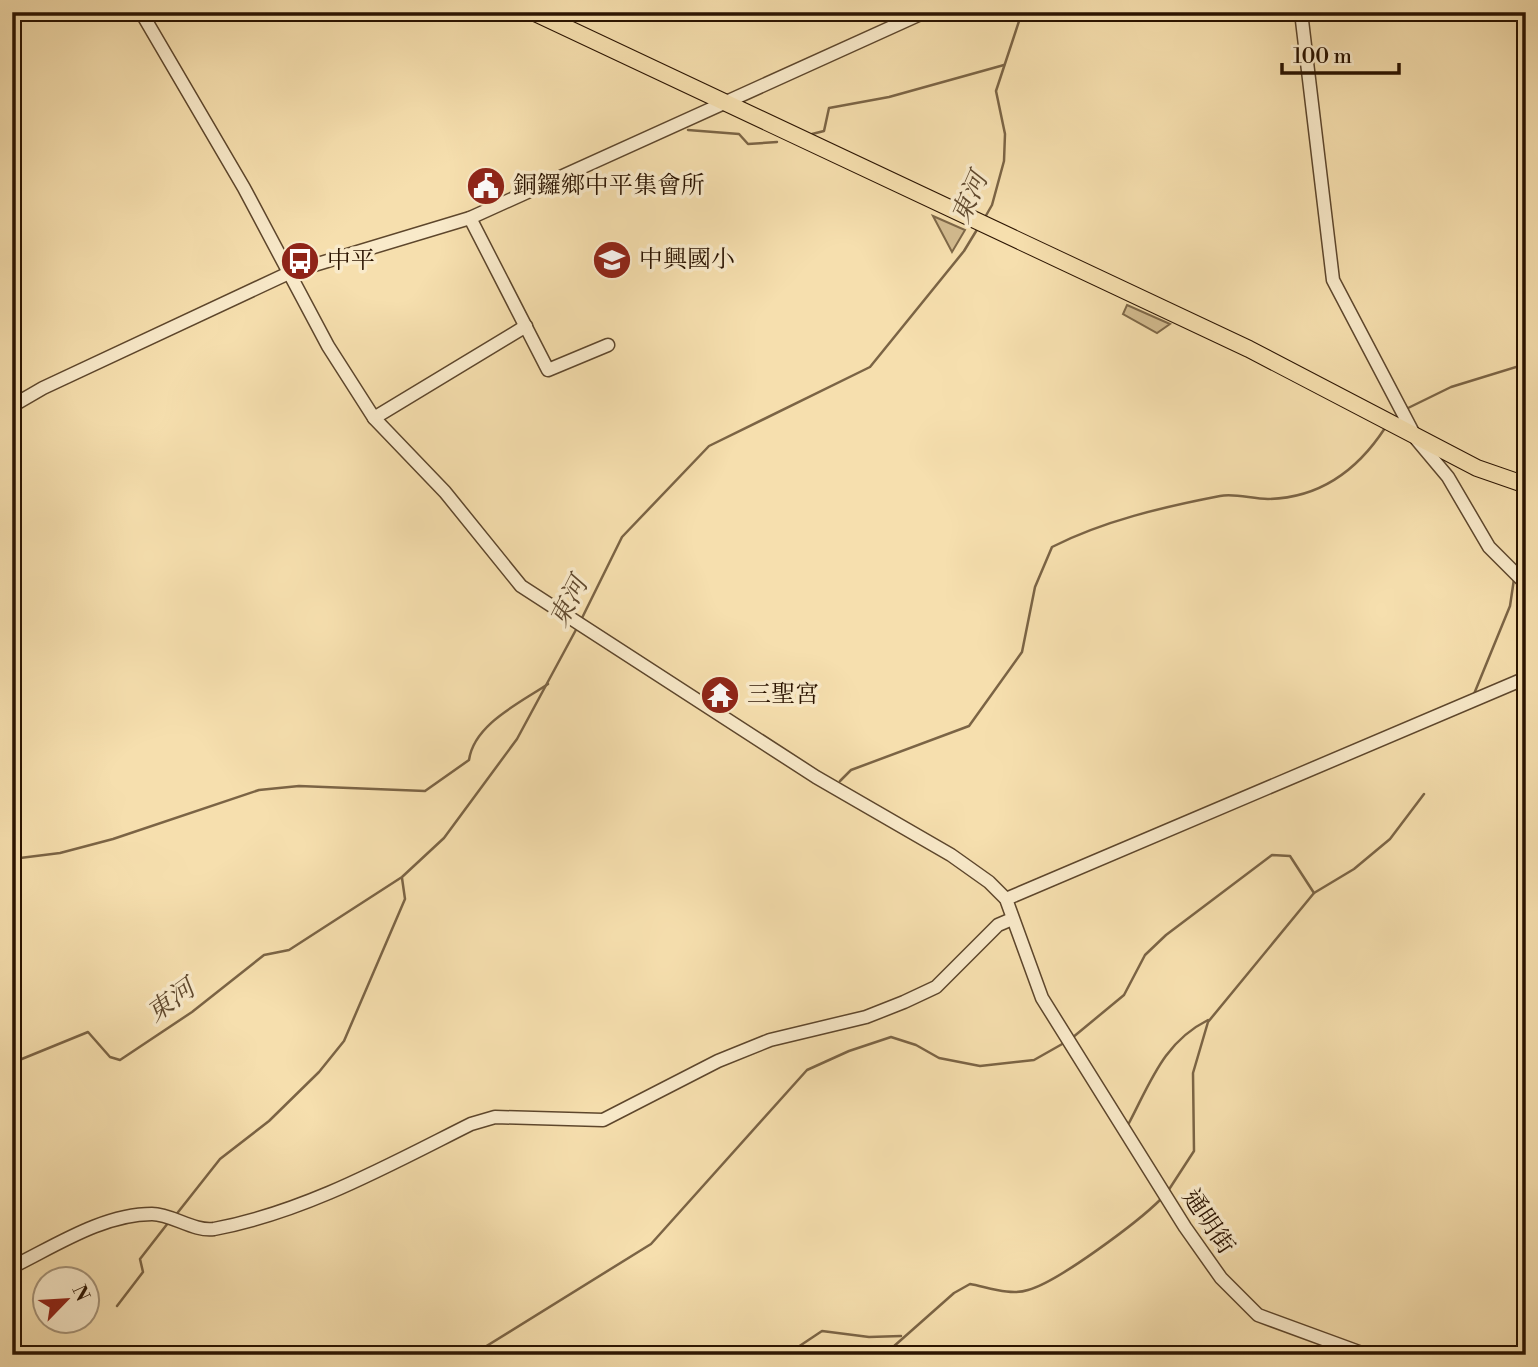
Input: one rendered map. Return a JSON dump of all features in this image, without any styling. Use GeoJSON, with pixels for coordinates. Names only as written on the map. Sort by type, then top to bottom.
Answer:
{"type":"FeatureCollection","features":[{"type":"Feature","properties":{"kind":"main road"},"geometry":{"type":"LineString","coordinates":[[533,12],[1394,417],[1417,440],[1477,468],[1526,485]]}},
{"type":"Feature","properties":{"kind":"street"},"geometry":{"type":"LineString","coordinates":[[141,12],[188,89],[291,272],[328,346],[374,418],[445,492],[521,586],[817,777],[951,855],[989,882],[1006,899],[1526,678]]}},
{"type":"Feature","properties":{"kind":"street"},"geometry":{"type":"LineString","coordinates":[[12,406],[43,388],[291,272],[470,218],[925,12]]}},
{"type":"Feature","properties":{"kind":"street"},"geometry":{"type":"LineString","coordinates":[[1301,12],[1333,280],[1394,417]]}},
{"type":"Feature","properties":{"kind":"street"},"geometry":{"type":"LineString","coordinates":[[470,218],[548,370],[608,345]]}},
{"type":"Feature","properties":{"kind":"street"},"geometry":{"type":"LineString","coordinates":[[374,418],[526,326]]}},
{"type":"Feature","properties":{"kind":"street"},"geometry":{"type":"LineString","coordinates":[[1417,440],[1448,477],[1476,530],[1520,579]]}},
{"type":"Feature","properties":{"kind":"street","name":"通明街"},"geometry":{"type":"LineString","coordinates":[[1006,899],[1042,998],[1165,1195],[1221,1278],[1258,1315],[1367,1355]]}},
{"type":"Feature","properties":{"kind":"street"},"geometry":{"type":"LineString","coordinates":[[12,1267],[101,1224],[153,1214],[210,1230],[319,1198],[471,1124],[495,1117],[603,1119],[718,1061],[770,1040],[866,1017],[936,987],[998,925],[1012,919]]}},
{"type":"Feature","properties":{"kind":"shaded area"},"geometry":{"type":"Polygon","coordinates":[[[933,216],[965,230],[952,252],[933,216]]]}},
{"type":"Feature","properties":{"kind":"shaded area"},"geometry":{"type":"Polygon","coordinates":[[[1127,305],[1170,324],[1157,333],[1123,314],[1127,305]]]}},
{"type":"Feature","properties":{"kind":"waterway","name":"東河"},"geometry":{"type":"LineString","coordinates":[[984,219],[992,205],[1004,161],[1005,134],[996,91],[1022,12]]}},
{"type":"Feature","properties":{"kind":"waterway"},"geometry":{"type":"LineString","coordinates":[[812,134],[824,131],[829,108],[889,97],[1004,65]]}},
{"type":"Feature","properties":{"kind":"waterway"},"geometry":{"type":"LineString","coordinates":[[688,130],[739,134],[748,144],[777,142]]}},
{"type":"Feature","properties":{"kind":"waterway","name":"東河"},"geometry":{"type":"LineString","coordinates":[[581,620],[622,537],[709,446],[870,367],[964,251],[978,228]]}},
{"type":"Feature","properties":{"kind":"waterway"},"geometry":{"type":"LineString","coordinates":[[1404,410],[1451,387],[1526,364]]}},
{"type":"Feature","properties":{"kind":"waterway"},"geometry":{"type":"LineString","coordinates":[[840,781],[851,770],[969,726],[1022,652],[1035,587],[1052,547],[1113,522],[1199,500],[1226,495],[1268,499],[1304,494],[1336,479],[1349,469],[1385,428]]}},
{"type":"Feature","properties":{"kind":"waterway"},"geometry":{"type":"LineString","coordinates":[[1474,694],[1510,606],[1514,579]]}},
{"type":"Feature","properties":{"kind":"waterway","name":"東河"},"geometry":{"type":"LineString","coordinates":[[12,1063],[88,1032],[110,1057],[120,1060],[192,1012],[264,955],[289,950],[402,877],[444,838],[517,739],[578,626]]}},
{"type":"Feature","properties":{"kind":"waterway"},"geometry":{"type":"LineString","coordinates":[[12,859],[60,853],[113,839],[259,790],[299,786],[425,791],[469,760],[473,747],[489,725],[548,684]]}},
{"type":"Feature","properties":{"kind":"waterway"},"geometry":{"type":"LineString","coordinates":[[1168,1191],[1194,1151],[1193,1073],[1208,1022],[1314,893],[1354,869],[1390,839],[1424,794]]}},
{"type":"Feature","properties":{"kind":"waterway"},"geometry":{"type":"LineString","coordinates":[[1072,1038],[1124,995],[1145,955],[1166,935],[1272,855],[1290,856],[1314,893]]}},
{"type":"Feature","properties":{"kind":"waterway"},"geometry":{"type":"LineString","coordinates":[[175,1216],[220,1159],[269,1121],[319,1072],[344,1041],[405,899],[402,878]]}},
{"type":"Feature","properties":{"kind":"waterway"},"geometry":{"type":"LineString","coordinates":[[1129,1123],[1169,1051],[1180,1039],[1208,1020]]}},
{"type":"Feature","properties":{"kind":"waterway"},"geometry":{"type":"LineString","coordinates":[[472,1355],[651,1244],[807,1070],[849,1051],[891,1037],[916,1045],[939,1058],[980,1066],[1034,1060],[1064,1043]]}},
{"type":"Feature","properties":{"kind":"waterway"},"geometry":{"type":"LineString","coordinates":[[884,1355],[954,1293],[970,1284],[1014,1292],[1041,1285],[1097,1250],[1161,1199]]}},
{"type":"Feature","properties":{"kind":"waterway"},"geometry":{"type":"LineString","coordinates":[[117,1306],[143,1272],[140,1259],[168,1223]]}},
{"type":"Feature","properties":{"kind":"waterway"},"geometry":{"type":"LineString","coordinates":[[786,1355],[822,1331],[869,1337],[901,1336]]}},
{"type":"Feature","properties":{"kind":"place","name":"銅鑼鄉中平集會所"},"geometry":{"type":"Point","coordinates":[486,186]}},
{"type":"Feature","properties":{"kind":"place","name":"中興國小"},"geometry":{"type":"Point","coordinates":[612,260]}},
{"type":"Feature","properties":{"kind":"place","name":"中平"},"geometry":{"type":"Point","coordinates":[300,261]}},
{"type":"Feature","properties":{"kind":"place","name":"三聖宮"},"geometry":{"type":"Point","coordinates":[720,695]}}]}
